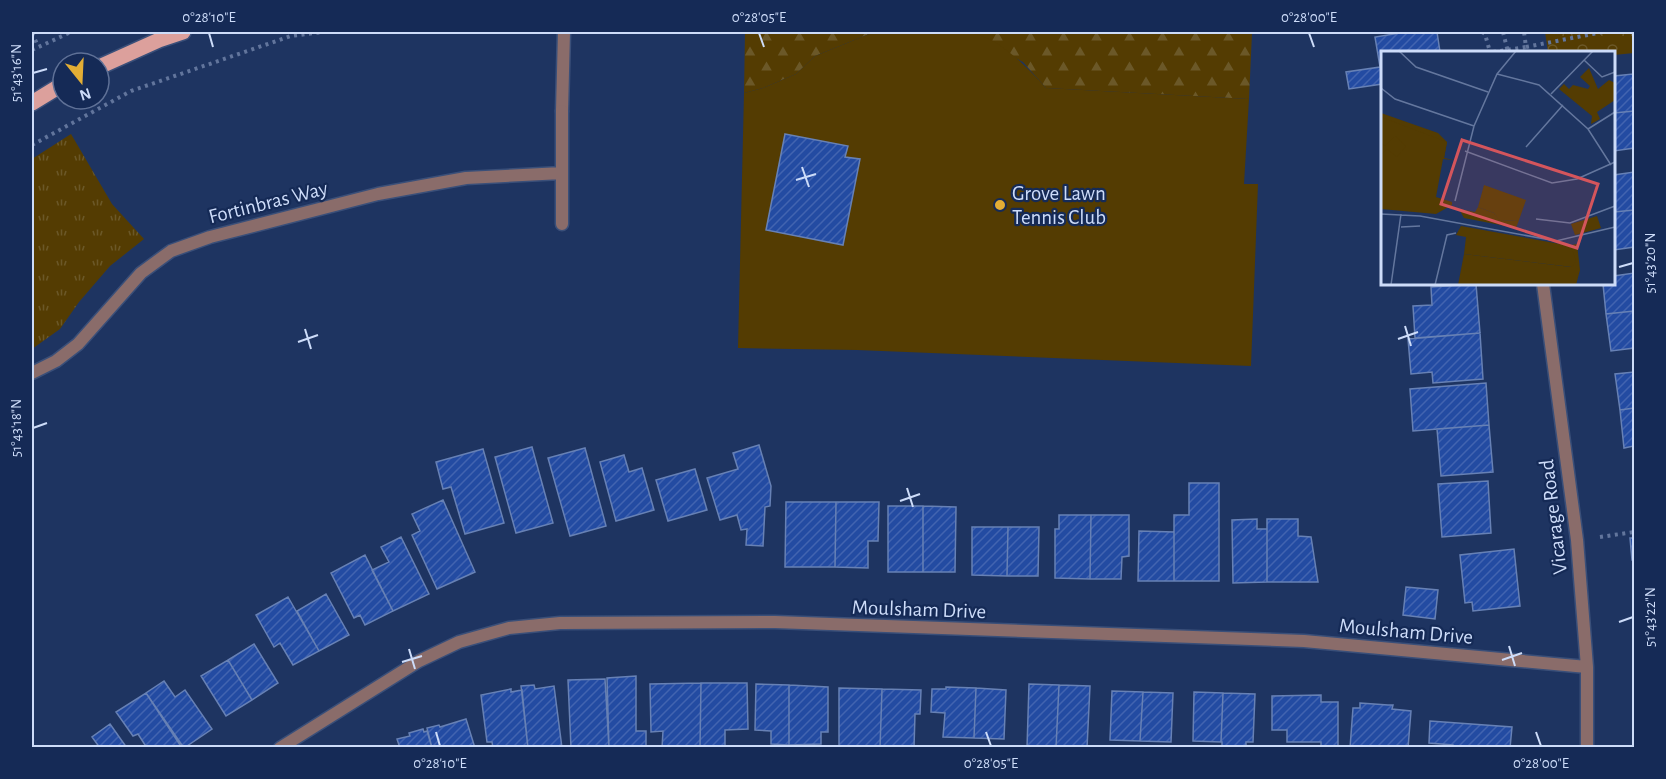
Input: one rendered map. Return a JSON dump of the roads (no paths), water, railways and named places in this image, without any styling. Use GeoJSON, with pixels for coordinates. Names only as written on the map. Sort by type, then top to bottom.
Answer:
{"type":"FeatureCollection","features":[{"type":"Feature","properties":{"kind":"main road"},"geometry":{"type":"LineString","coordinates":[[111,62],[183,32]]}},
{"type":"Feature","properties":{"kind":"main road"},"geometry":{"type":"LineString","coordinates":[[32,103],[51,91]]}},
{"type":"Feature","properties":{"kind":"street"},"geometry":{"type":"LineString","coordinates":[[562,224],[564,32]]}},
{"type":"Feature","properties":{"kind":"street","name":"Fortinbras Way"},"geometry":{"type":"LineString","coordinates":[[32,373],[56,361],[78,344],[141,273],[171,251],[210,237],[378,194],[466,178],[562,173]]}},
{"type":"Feature","properties":{"kind":"street","name":"Vicarage Road"},"geometry":{"type":"LineString","coordinates":[[1543,285],[1577,540],[1587,667],[1587,747]]}},
{"type":"Feature","properties":{"kind":"street","name":"Moulsham Drive"},"geometry":{"type":"LineString","coordinates":[[280,747],[419,661],[459,642],[509,628],[560,623],[775,622],[1304,641],[1587,667]]}},
{"type":"Feature","properties":{"kind":"place","name":"Grove Lawn Tennis Club"},"geometry":{"type":"Point","coordinates":[1000,205]}}]}
